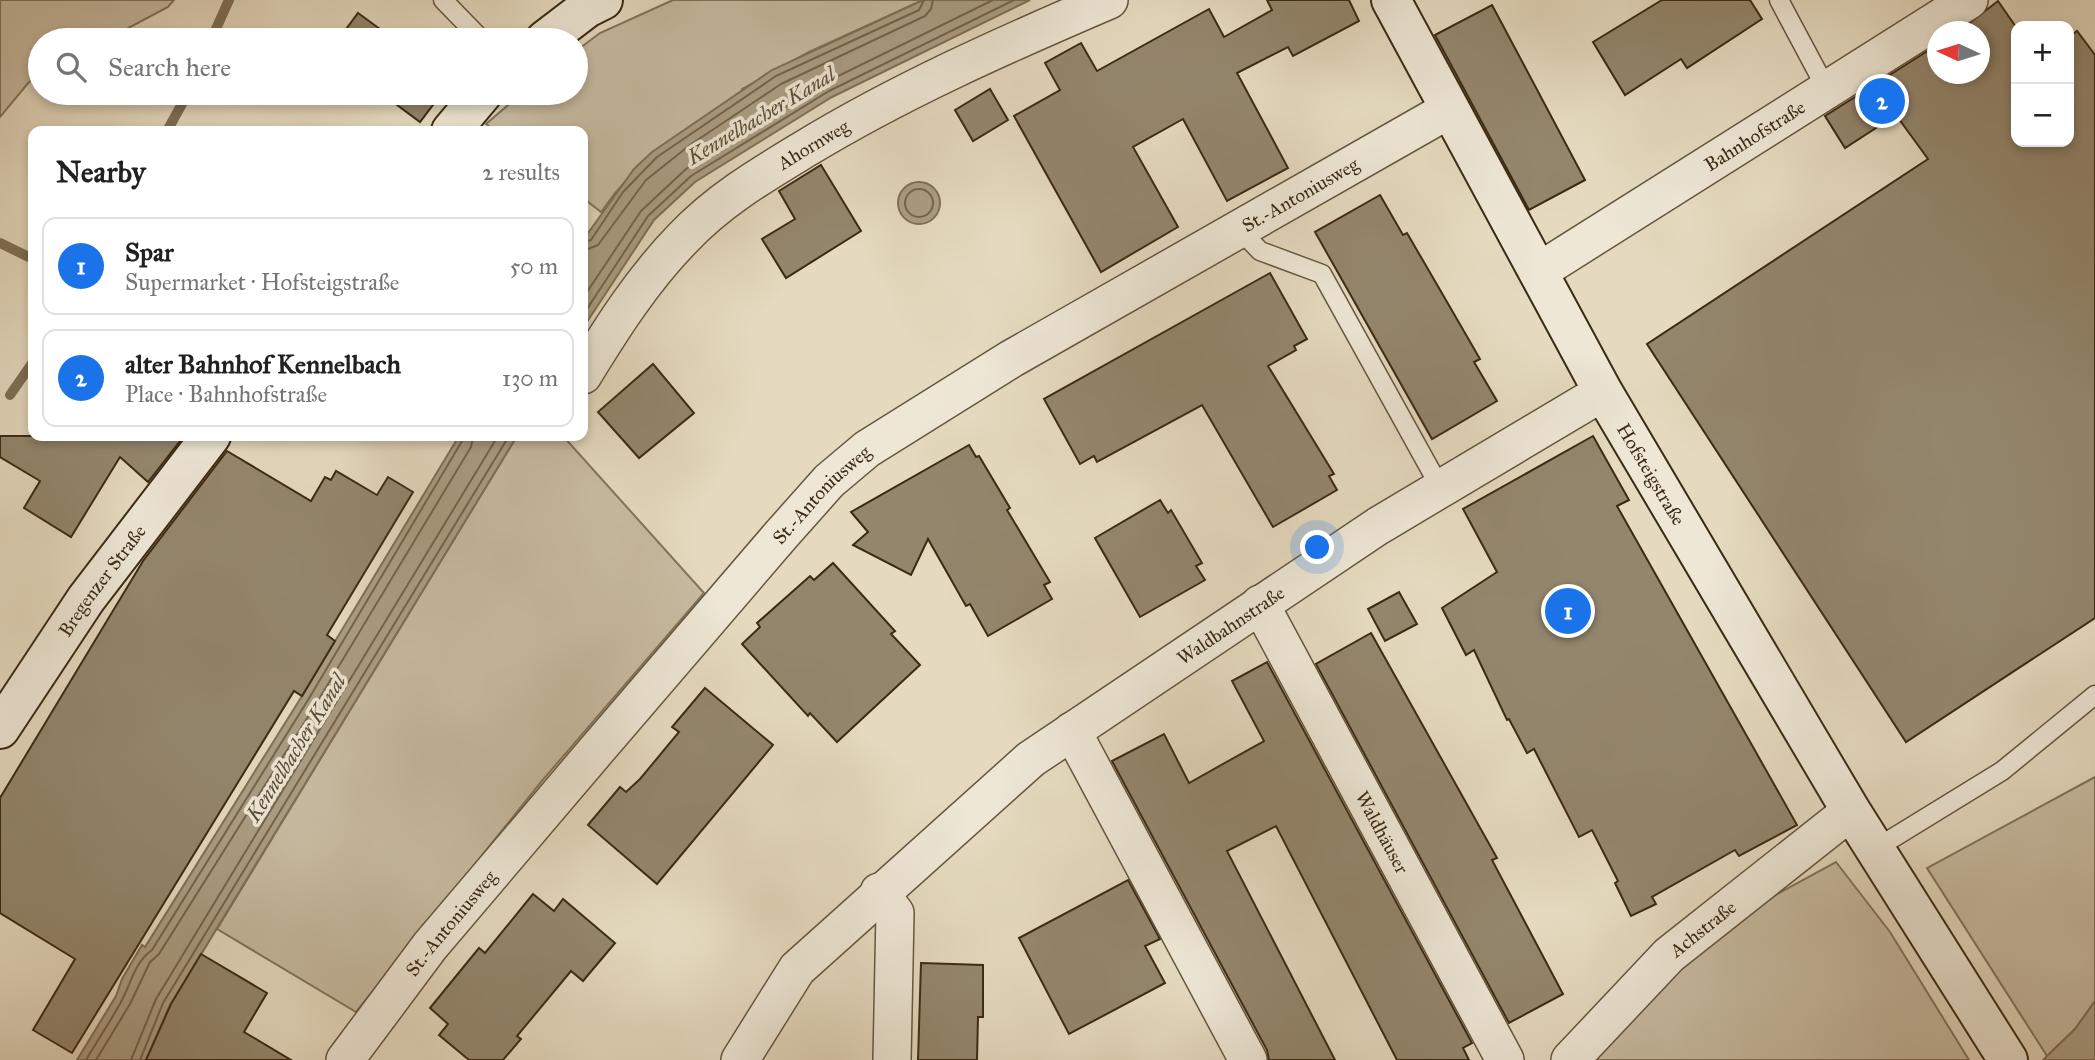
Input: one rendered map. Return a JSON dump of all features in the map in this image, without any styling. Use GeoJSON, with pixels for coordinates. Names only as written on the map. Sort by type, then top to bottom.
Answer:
{"type":"FeatureCollection","features":[{"type":"Feature","properties":{"kind":"main road"},"geometry":{"type":"LineString","coordinates":[[561,28],[587,8],[603,0]]}},
{"type":"Feature","properties":{"kind":"main road","name":"Hofsteigstraße"},"geometry":{"type":"LineString","coordinates":[[1391,0],[1603,392],[1850,811],[2008,1060]]}},
{"type":"Feature","properties":{"kind":"main road"},"geometry":{"type":"LineString","coordinates":[[455,126],[473,105]]}},
{"type":"Feature","properties":{"kind":"main road","name":"Bregenzer Straße"},"geometry":{"type":"LineString","coordinates":[[0,729],[86,599],[207,441]]}},
{"type":"Feature","properties":{"kind":"street","name":"Ahornweg"},"geometry":{"type":"LineString","coordinates":[[588,367],[635,291],[684,236],[736,191],[858,118],[992,50],[1109,0]]}},
{"type":"Feature","properties":{"kind":"street","name":"Bahnhofstraße"},"geometry":{"type":"LineString","coordinates":[[1538,272],[1969,0]]}},
{"type":"Feature","properties":{"kind":"street","name":"St.-Antoniusweg"},"geometry":{"type":"LineString","coordinates":[[345,1060],[430,946],[829,481],[902,424],[1450,109]]}},
{"type":"Feature","properties":{"kind":"street","name":"Waldbahnstraße"},"geometry":{"type":"LineString","coordinates":[[740,1060],[797,969],[879,892],[1031,759],[1260,604],[1441,489],[1603,392]]}},
{"type":"Feature","properties":{"kind":"street","name":"Waldhäuser"},"geometry":{"type":"LineString","coordinates":[[1260,604],[1504,1060]]}},
{"type":"Feature","properties":{"kind":"street"},"geometry":{"type":"LineString","coordinates":[[1072,731],[1248,1060]]}},
{"type":"Feature","properties":{"kind":"street","name":"Achstraße"},"geometry":{"type":"LineString","coordinates":[[1570,1060],[1669,955],[1850,811]]}},
{"type":"Feature","properties":{"kind":"street"},"geometry":{"type":"LineString","coordinates":[[879,892],[895,913],[892,1060]]}},
{"type":"Feature","properties":{"kind":"lane"},"geometry":{"type":"LineString","coordinates":[[443,0],[470,28]]}},
{"type":"Feature","properties":{"kind":"lane"},"geometry":{"type":"LineString","coordinates":[[1779,0],[1827,90]]}},
{"type":"Feature","properties":{"kind":"lane"},"geometry":{"type":"LineString","coordinates":[[1239,229],[1260,251],[1322,274],[1441,489]]}},
{"type":"Feature","properties":{"kind":"lane"},"geometry":{"type":"LineString","coordinates":[[1875,849],[2002,771],[2095,695]]}},
{"type":"Feature","properties":{"kind":"shaded area"},"geometry":{"type":"Polygon","coordinates":[[[0,0],[174,0],[168,7],[129,28],[28,28],[28,83],[0,117],[0,0]]]}},
{"type":"Feature","properties":{"kind":"shaded area"},"geometry":{"type":"Polygon","coordinates":[[[673,0],[923,0],[809,52],[742,89],[744,92],[683,131],[648,158],[616,191],[601,212],[588,202],[588,126],[486,124],[508,105],[588,105],[588,42],[600,33],[673,0]]]}},
{"type":"Feature","properties":{"kind":"shaded area"},"geometry":{"type":"Polygon","coordinates":[[[514,441],[567,441],[704,593],[541,782],[356,1012],[217,929],[514,441]]]}},
{"type":"Feature","properties":{"kind":"shaded area"},"geometry":{"type":"Polygon","coordinates":[[[2095,777],[2095,1001],[2075,1029],[2047,1056],[1927,868],[2095,777]]]}},
{"type":"Feature","properties":{"kind":"shaded area"},"geometry":{"type":"Polygon","coordinates":[[[1836,862],[1890,932],[1969,1060],[1589,1060],[1673,974],[1759,904],[1836,862]]]}},
{"type":"Feature","properties":{"kind":"water","name":"Kennelbacher Kanal"},"geometry":{"type":"Polygon","coordinates":[[[923,0],[1030,0],[832,97],[695,182],[654,220],[588,320],[588,233],[634,169],[652,152],[772,70],[923,0]]]}},
{"type":"Feature","properties":{"kind":"water"},"geometry":{"type":"Polygon","coordinates":[[[919,182],[934,188],[940,203],[934,218],[919,224],[904,218],[898,203],[904,188],[919,182]]]}},
{"type":"Feature","properties":{"kind":"water","name":"Kennelbacher Kanal"},"geometry":{"type":"Polygon","coordinates":[[[456,441],[514,441],[169,1007],[146,1060],[77,1060],[116,996],[122,979],[142,945],[145,947],[302,696],[456,441]]]}},
{"type":"Feature","properties":{"kind":"water"},"geometry":{"type":"Polygon","coordinates":[[[2095,1001],[2095,1060],[2043,1060],[2075,1029],[2095,1001]]]}},
{"type":"Feature","properties":{"kind":"building"},"geometry":{"type":"Polygon","coordinates":[[[1267,0],[1349,0],[1359,21],[1293,56],[1288,47],[1237,73],[1288,168],[1227,201],[1183,119],[1133,147],[1178,227],[1101,272],[1014,116],[1060,90],[1045,63],[1081,43],[1097,71],[1209,9],[1224,37],[1272,10],[1267,0]]]}},
{"type":"Feature","properties":{"kind":"building"},"geometry":{"type":"Polygon","coordinates":[[[1662,0],[1750,0],[1762,19],[1687,68],[1681,59],[1625,95],[1593,42],[1662,0]]]}},
{"type":"Feature","properties":{"kind":"building"},"geometry":{"type":"Polygon","coordinates":[[[1998,1],[2012,21],[2011,147],[2074,147],[2074,33],[2077,31],[2095,55],[2095,618],[1906,742],[1647,344],[1928,159],[1896,115],[1845,148],[1825,116],[1927,51],[1927,84],[1990,84],[1990,21],[1972,21],[1998,1]]]}},
{"type":"Feature","properties":{"kind":"building"},"geometry":{"type":"Polygon","coordinates":[[[1492,5],[1585,180],[1529,210],[1435,35],[1492,5]]]}},
{"type":"Feature","properties":{"kind":"building"},"geometry":{"type":"Polygon","coordinates":[[[358,13],[379,28],[347,28],[358,13]]]}},
{"type":"Feature","properties":{"kind":"building"},"geometry":{"type":"Polygon","coordinates":[[[990,89],[1008,120],[973,141],[955,110],[990,89]]]}},
{"type":"Feature","properties":{"kind":"building"},"geometry":{"type":"Polygon","coordinates":[[[397,105],[433,105],[420,122],[397,105]]]}},
{"type":"Feature","properties":{"kind":"building"},"geometry":{"type":"Polygon","coordinates":[[[821,165],[861,231],[786,278],[762,239],[795,219],[779,191],[821,165]]]}},
{"type":"Feature","properties":{"kind":"building"},"geometry":{"type":"Polygon","coordinates":[[[1380,195],[1403,235],[1407,233],[1480,359],[1474,362],[1497,401],[1432,439],[1315,232],[1380,195]]]}},
{"type":"Feature","properties":{"kind":"building"},"geometry":{"type":"Polygon","coordinates":[[[1270,273],[1307,339],[1294,346],[1296,350],[1268,366],[1334,474],[1329,476],[1337,490],[1273,527],[1202,405],[1097,462],[1094,456],[1080,464],[1044,399],[1270,273]]]}},
{"type":"Feature","properties":{"kind":"building"},"geometry":{"type":"Polygon","coordinates":[[[653,364],[694,413],[639,458],[598,412],[653,364]]]}},
{"type":"Feature","properties":{"kind":"building"},"geometry":{"type":"Polygon","coordinates":[[[0,436],[28,436],[28,441],[180,441],[148,482],[120,457],[71,537],[24,508],[40,481],[0,457],[0,436]]]}},
{"type":"Feature","properties":{"kind":"building"},"geometry":{"type":"Polygon","coordinates":[[[1593,436],[1629,500],[1617,506],[1797,825],[1739,856],[1735,850],[1652,897],[1656,904],[1631,916],[1615,883],[1618,881],[1592,830],[1579,837],[1534,749],[1527,753],[1509,719],[1507,720],[1474,650],[1466,655],[1442,608],[1497,572],[1463,509],[1593,436]]]}},
{"type":"Feature","properties":{"kind":"building"},"geometry":{"type":"Polygon","coordinates":[[[969,445],[976,457],[979,456],[1010,508],[1007,510],[1050,582],[1044,585],[1052,599],[988,636],[970,604],[966,606],[928,539],[911,575],[853,545],[868,532],[851,512],[969,445]]]}},
{"type":"Feature","properties":{"kind":"building"},"geometry":{"type":"Polygon","coordinates":[[[227,451],[311,501],[325,477],[331,480],[336,471],[377,495],[388,477],[413,492],[327,635],[335,641],[302,696],[294,691],[72,1053],[33,1030],[75,959],[0,913],[0,798],[143,561],[227,451]]]}},
{"type":"Feature","properties":{"kind":"building"},"geometry":{"type":"Polygon","coordinates":[[[1160,500],[1168,513],[1171,510],[1202,563],[1196,566],[1205,580],[1140,617],[1095,538],[1160,500]]]}},
{"type":"Feature","properties":{"kind":"building"},"geometry":{"type":"Polygon","coordinates":[[[833,563],[895,631],[891,634],[920,665],[837,742],[810,713],[808,716],[742,644],[760,627],[757,623],[810,576],[814,580],[833,563]]]}},
{"type":"Feature","properties":{"kind":"building"},"geometry":{"type":"Polygon","coordinates":[[[1399,592],[1417,624],[1385,641],[1368,609],[1399,592]]]}},
{"type":"Feature","properties":{"kind":"building"},"geometry":{"type":"Polygon","coordinates":[[[1371,633],[1497,858],[1492,860],[1563,994],[1509,1023],[1316,664],[1371,633]]]}},
{"type":"Feature","properties":{"kind":"building"},"geometry":{"type":"Polygon","coordinates":[[[1267,662],[1472,1043],[1463,1048],[1469,1060],[1397,1060],[1276,826],[1227,851],[1335,1060],[1269,1060],[1267,1050],[1112,761],[1164,734],[1189,783],[1264,741],[1232,681],[1267,662]]]}},
{"type":"Feature","properties":{"kind":"building"},"geometry":{"type":"Polygon","coordinates":[[[705,688],[773,745],[657,884],[588,825],[620,787],[626,792],[640,779],[679,732],[672,727],[705,688]]]}},
{"type":"Feature","properties":{"kind":"building"},"geometry":{"type":"Polygon","coordinates":[[[1128,880],[1160,939],[1145,946],[1165,983],[1069,1034],[1019,938],[1128,880]]]}},
{"type":"Feature","properties":{"kind":"building"},"geometry":{"type":"Polygon","coordinates":[[[533,894],[554,911],[563,899],[615,943],[583,981],[571,971],[517,1036],[521,1039],[503,1060],[469,1060],[439,1035],[448,1024],[430,1008],[479,948],[485,953],[533,894]]]}},
{"type":"Feature","properties":{"kind":"building"},"geometry":{"type":"Polygon","coordinates":[[[201,954],[267,993],[244,1032],[291,1060],[146,1060],[171,1004],[201,954]]]}},
{"type":"Feature","properties":{"kind":"building"},"geometry":{"type":"Polygon","coordinates":[[[921,963],[983,965],[983,1017],[978,1017],[977,1060],[918,1060],[921,963]]]}},
{"type":"Feature","properties":{"kind":"waterway"},"geometry":{"type":"LineString","coordinates":[[216,28],[229,0]]}},
{"type":"Feature","properties":{"kind":"waterway"},"geometry":{"type":"LineString","coordinates":[[170,126],[181,105]]}},
{"type":"Feature","properties":{"kind":"waterway"},"geometry":{"type":"LineString","coordinates":[[0,243],[28,257]]}},
{"type":"Feature","properties":{"kind":"waterway"},"geometry":{"type":"LineString","coordinates":[[10,395],[28,369]]}},
{"type":"Feature","properties":{"kind":"place","name":"alter Bahnhof Kennelbach"},"geometry":{"type":"Point","coordinates":[1882,101]}},
{"type":"Feature","properties":{"kind":"place","name":"Spar"},"geometry":{"type":"Point","coordinates":[1568,611]}}]}
